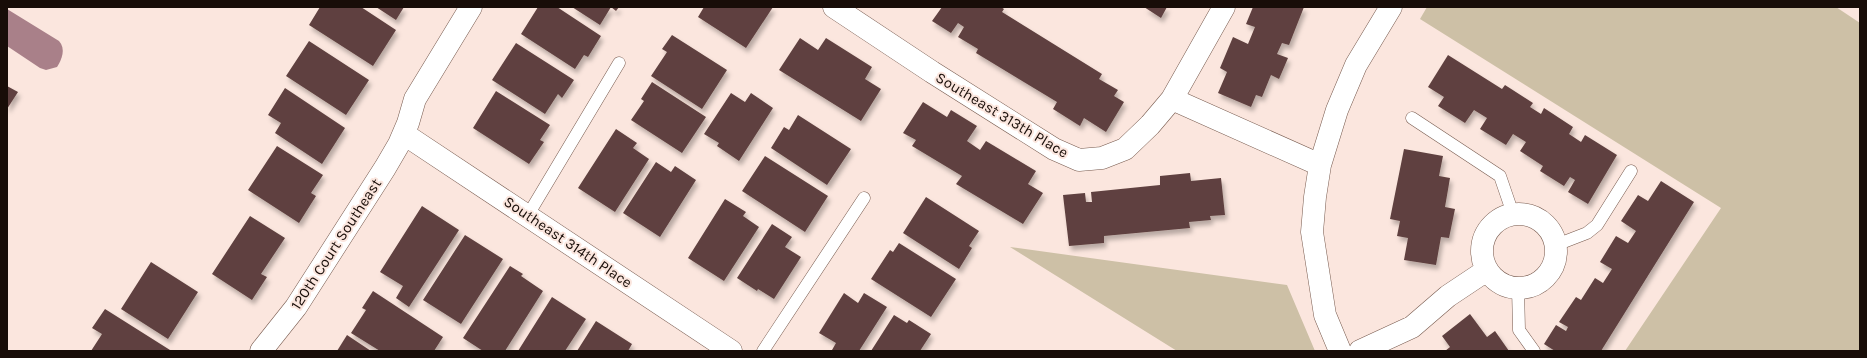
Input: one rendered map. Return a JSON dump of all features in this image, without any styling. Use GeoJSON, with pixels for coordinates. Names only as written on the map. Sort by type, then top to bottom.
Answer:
{"type":"FeatureCollection","features":[{"type":"Feature","properties":{"kind":"street","name":"120th Court Southeast"},"geometry":{"type":"LineString","coordinates":[[261,351],[274,337],[300,300],[385,168],[404,134],[415,99],[471,7]]}},
{"type":"Feature","properties":{"kind":"street","name":"Southeast 313th Place"},"geometry":{"type":"LineString","coordinates":[[834,7],[1020,128],[1054,149],[1079,160],[1102,158],[1126,149],[1150,125],[1172,99],[1224,7]]}},
{"type":"Feature","properties":{"kind":"street"},"geometry":{"type":"LineString","coordinates":[[1340,351],[1325,315],[1312,232],[1320,164],[1338,110],[1356,65],[1391,7]]}},
{"type":"Feature","properties":{"kind":"street"},"geometry":{"type":"LineString","coordinates":[[1172,99],[1320,164]]}},
{"type":"Feature","properties":{"kind":"street","name":"Southeast 314th Place"},"geometry":{"type":"LineString","coordinates":[[404,134],[731,351]]}},
{"type":"Feature","properties":{"kind":"street"},"geometry":{"type":"LineString","coordinates":[[1513,214],[1525,214],[1536,217],[1546,224],[1556,245],[1556,255],[1553,266],[1547,275],[1539,282],[1529,287],[1518,288],[1506,285],[1496,279],[1488,270],[1482,253],[1485,235],[1492,225],[1501,218],[1513,214]]}},
{"type":"Feature","properties":{"kind":"street"},"geometry":{"type":"LineString","coordinates":[[1360,351],[1412,327],[1448,296],[1488,270]]}},
{"type":"Feature","properties":{"kind":"lane"},"geometry":{"type":"LineString","coordinates":[[528,215],[619,63]]}},
{"type":"Feature","properties":{"kind":"lane"},"geometry":{"type":"LineString","coordinates":[[1412,118],[1500,176],[1513,214]]}},
{"type":"Feature","properties":{"kind":"lane"},"geometry":{"type":"LineString","coordinates":[[1556,245],[1587,233],[1597,225],[1631,171]]}},
{"type":"Feature","properties":{"kind":"lane"},"geometry":{"type":"LineString","coordinates":[[763,351],[864,198]]}},
{"type":"Feature","properties":{"kind":"lane"},"geometry":{"type":"LineString","coordinates":[[1518,288],[1519,330],[1534,351]]}},
{"type":"Feature","properties":{"kind":"shaded area"},"geometry":{"type":"Polygon","coordinates":[[[1427,7],[1836,7],[1860,23],[1860,351],[1625,351],[1721,208],[1420,19],[1427,7]]]}},
{"type":"Feature","properties":{"kind":"shaded area"},"geometry":{"type":"Polygon","coordinates":[[[7,9],[59,41],[63,51],[57,67],[46,70],[40,68],[7,46],[7,9]]]}},
{"type":"Feature","properties":{"kind":"shaded area"},"geometry":{"type":"Polygon","coordinates":[[[1010,247],[1287,285],[1315,351],[1177,351],[1010,247]]]}},
{"type":"Feature","properties":{"kind":"building"},"geometry":{"type":"Polygon","coordinates":[[[320,7],[361,7],[396,30],[373,66],[309,25],[320,7]]]}},
{"type":"Feature","properties":{"kind":"building"},"geometry":{"type":"Polygon","coordinates":[[[376,7],[404,7],[396,20],[376,7]]]}},
{"type":"Feature","properties":{"kind":"building"},"geometry":{"type":"Polygon","coordinates":[[[538,7],[557,7],[601,36],[588,57],[584,55],[575,69],[521,34],[538,7]]]}},
{"type":"Feature","properties":{"kind":"building"},"geometry":{"type":"Polygon","coordinates":[[[572,7],[611,7],[600,25],[572,7]]]}},
{"type":"Feature","properties":{"kind":"building"},"geometry":{"type":"Polygon","coordinates":[[[611,7],[619,7],[616,11],[611,7]]]}},
{"type":"Feature","properties":{"kind":"building"},"geometry":{"type":"Polygon","coordinates":[[[704,7],[773,7],[746,48],[698,17],[704,7]]]}},
{"type":"Feature","properties":{"kind":"building"},"geometry":{"type":"Polygon","coordinates":[[[942,7],[1001,7],[1004,9],[1002,12],[1102,74],[1099,79],[1118,90],[1114,96],[1124,102],[1106,132],[1084,118],[1080,126],[1053,109],[1057,102],[976,53],[978,49],[958,37],[964,27],[958,23],[951,33],[932,21],[942,7]]]}},
{"type":"Feature","properties":{"kind":"building"},"geometry":{"type":"Polygon","coordinates":[[[1144,7],[1167,7],[1161,18],[1144,7]]]}},
{"type":"Feature","properties":{"kind":"building"},"geometry":{"type":"Polygon","coordinates":[[[1253,7],[1304,7],[1289,45],[1282,43],[1277,54],[1288,58],[1279,79],[1271,75],[1262,97],[1256,95],[1251,107],[1218,93],[1227,72],[1220,68],[1233,37],[1248,44],[1255,27],[1246,24],[1253,7]]]}},
{"type":"Feature","properties":{"kind":"building"},"geometry":{"type":"Polygon","coordinates":[[[672,35],[727,70],[702,109],[651,76],[667,52],[662,49],[672,35]]]}},
{"type":"Feature","properties":{"kind":"building"},"geometry":{"type":"Polygon","coordinates":[[[800,38],[818,50],[826,38],[872,67],[865,79],[881,89],[861,121],[779,70],[800,38]]]}},
{"type":"Feature","properties":{"kind":"building"},"geometry":{"type":"Polygon","coordinates":[[[309,41],[369,80],[346,115],[286,76],[309,41]]]}},
{"type":"Feature","properties":{"kind":"building"},"geometry":{"type":"Polygon","coordinates":[[[516,43],[574,80],[562,98],[558,94],[545,114],[492,80],[516,43]]]}},
{"type":"Feature","properties":{"kind":"building"},"geometry":{"type":"Polygon","coordinates":[[[1448,55],[1502,89],[1505,85],[1533,103],[1530,107],[1541,114],[1544,108],[1573,127],[1569,134],[1581,142],[1585,135],[1617,155],[1588,204],[1568,192],[1575,180],[1570,177],[1564,186],[1540,171],[1543,166],[1520,151],[1526,142],[1513,134],[1506,145],[1480,129],[1487,118],[1474,110],[1465,123],[1438,106],[1444,97],[1428,87],[1448,55]]]}},
{"type":"Feature","properties":{"kind":"building"},"geometry":{"type":"Polygon","coordinates":[[[652,82],[706,117],[682,153],[631,120],[644,101],[641,99],[652,82]]]}},
{"type":"Feature","properties":{"kind":"building"},"geometry":{"type":"Polygon","coordinates":[[[7,86],[18,92],[7,109],[7,86]]]}},
{"type":"Feature","properties":{"kind":"building"},"geometry":{"type":"Polygon","coordinates":[[[285,88],[345,128],[322,164],[275,133],[281,123],[268,115],[285,88]]]}},
{"type":"Feature","properties":{"kind":"building"},"geometry":{"type":"Polygon","coordinates":[[[496,91],[550,125],[540,140],[544,142],[529,164],[473,128],[496,91]]]}},
{"type":"Feature","properties":{"kind":"building"},"geometry":{"type":"Polygon","coordinates":[[[731,93],[745,102],[751,93],[773,108],[739,161],[717,146],[719,143],[704,134],[731,93]]]}},
{"type":"Feature","properties":{"kind":"building"},"geometry":{"type":"Polygon","coordinates":[[[923,102],[947,117],[951,110],[977,126],[967,141],[980,150],[986,141],[1036,171],[1028,184],[1043,193],[1023,224],[956,184],[962,176],[912,146],[916,140],[903,133],[923,102]]]}},
{"type":"Feature","properties":{"kind":"building"},"geometry":{"type":"Polygon","coordinates":[[[798,115],[851,149],[827,185],[771,148],[784,127],[789,130],[798,115]]]}},
{"type":"Feature","properties":{"kind":"building"},"geometry":{"type":"Polygon","coordinates":[[[616,129],[637,143],[633,148],[649,159],[615,212],[578,188],[616,129]]]}},
{"type":"Feature","properties":{"kind":"building"},"geometry":{"type":"Polygon","coordinates":[[[277,146],[323,175],[311,193],[316,196],[299,223],[248,190],[277,146]]]}},
{"type":"Feature","properties":{"kind":"building"},"geometry":{"type":"Polygon","coordinates":[[[1404,149],[1443,156],[1439,176],[1450,178],[1445,207],[1455,209],[1449,238],[1441,237],[1436,265],[1404,260],[1408,238],[1397,236],[1400,221],[1390,219],[1404,149]]]}},
{"type":"Feature","properties":{"kind":"building"},"geometry":{"type":"Polygon","coordinates":[[[765,156],[828,196],[805,232],[742,191],[765,156]]]}},
{"type":"Feature","properties":{"kind":"building"},"geometry":{"type":"Polygon","coordinates":[[[656,162],[671,172],[675,166],[696,180],[660,237],[623,213],[656,162]]]}},
{"type":"Feature","properties":{"kind":"building"},"geometry":{"type":"Polygon","coordinates":[[[1190,173],[1191,181],[1221,178],[1225,215],[1210,216],[1211,220],[1189,222],[1190,228],[1104,236],[1104,243],[1069,246],[1063,195],[1085,193],[1086,202],[1092,202],[1091,192],[1160,185],[1160,176],[1190,173]]]}},
{"type":"Feature","properties":{"kind":"building"},"geometry":{"type":"Polygon","coordinates":[[[1661,181],[1694,202],[1601,351],[1555,351],[1544,344],[1556,325],[1566,331],[1568,327],[1559,322],[1576,297],[1581,300],[1595,278],[1603,283],[1612,269],[1600,262],[1616,236],[1628,243],[1636,231],[1621,221],[1638,195],[1648,201],[1661,181]]]}},
{"type":"Feature","properties":{"kind":"building"},"geometry":{"type":"Polygon","coordinates":[[[926,197],[979,231],[969,246],[972,248],[959,269],[903,233],[926,197]]]}},
{"type":"Feature","properties":{"kind":"building"},"geometry":{"type":"Polygon","coordinates":[[[725,199],[746,212],[743,216],[759,227],[724,281],[688,258],[725,199]]]}},
{"type":"Feature","properties":{"kind":"building"},"geometry":{"type":"Polygon","coordinates":[[[422,206],[459,230],[409,307],[396,298],[403,286],[380,272],[422,206]]]}},
{"type":"Feature","properties":{"kind":"building"},"geometry":{"type":"Polygon","coordinates":[[[250,216],[285,238],[261,274],[267,277],[252,300],[212,274],[250,216]]]}},
{"type":"Feature","properties":{"kind":"building"},"geometry":{"type":"Polygon","coordinates":[[[772,224],[792,237],[785,247],[801,257],[774,299],[758,289],[757,291],[737,278],[772,224]]]}},
{"type":"Feature","properties":{"kind":"building"},"geometry":{"type":"Polygon","coordinates":[[[465,235],[503,259],[461,324],[423,300],[465,235]]]}},
{"type":"Feature","properties":{"kind":"building"},"geometry":{"type":"Polygon","coordinates":[[[899,243],[956,279],[931,317],[871,279],[890,250],[893,252],[899,243]]]}},
{"type":"Feature","properties":{"kind":"building"},"geometry":{"type":"Polygon","coordinates":[[[151,262],[198,292],[168,339],[121,309],[151,262]]]}},
{"type":"Feature","properties":{"kind":"building"},"geometry":{"type":"Polygon","coordinates":[[[510,266],[523,274],[521,276],[543,291],[505,351],[483,351],[463,338],[510,266]]]}},
{"type":"Feature","properties":{"kind":"building"},"geometry":{"type":"Polygon","coordinates":[[[373,291],[443,337],[434,351],[380,351],[351,333],[366,310],[362,308],[373,291]]]}},
{"type":"Feature","properties":{"kind":"building"},"geometry":{"type":"Polygon","coordinates":[[[844,293],[858,303],[864,293],[887,307],[859,351],[834,351],[832,350],[836,343],[819,333],[844,293]]]}},
{"type":"Feature","properties":{"kind":"building"},"geometry":{"type":"Polygon","coordinates":[[[552,297],[586,319],[565,351],[518,351],[552,297]]]}},
{"type":"Feature","properties":{"kind":"building"},"geometry":{"type":"Polygon","coordinates":[[[105,309],[170,350],[91,351],[102,334],[92,328],[105,309]]]}},
{"type":"Feature","properties":{"kind":"building"},"geometry":{"type":"Polygon","coordinates":[[[1470,314],[1487,337],[1495,331],[1509,351],[1445,351],[1450,347],[1442,336],[1470,314]]]}},
{"type":"Feature","properties":{"kind":"building"},"geometry":{"type":"Polygon","coordinates":[[[894,315],[907,323],[909,320],[931,334],[920,351],[871,351],[894,315]]]}},
{"type":"Feature","properties":{"kind":"building"},"geometry":{"type":"Polygon","coordinates":[[[596,321],[632,344],[628,351],[577,351],[596,321]]]}},
{"type":"Feature","properties":{"kind":"building"},"geometry":{"type":"Polygon","coordinates":[[[347,335],[371,351],[337,351],[347,335]]]}}]}
